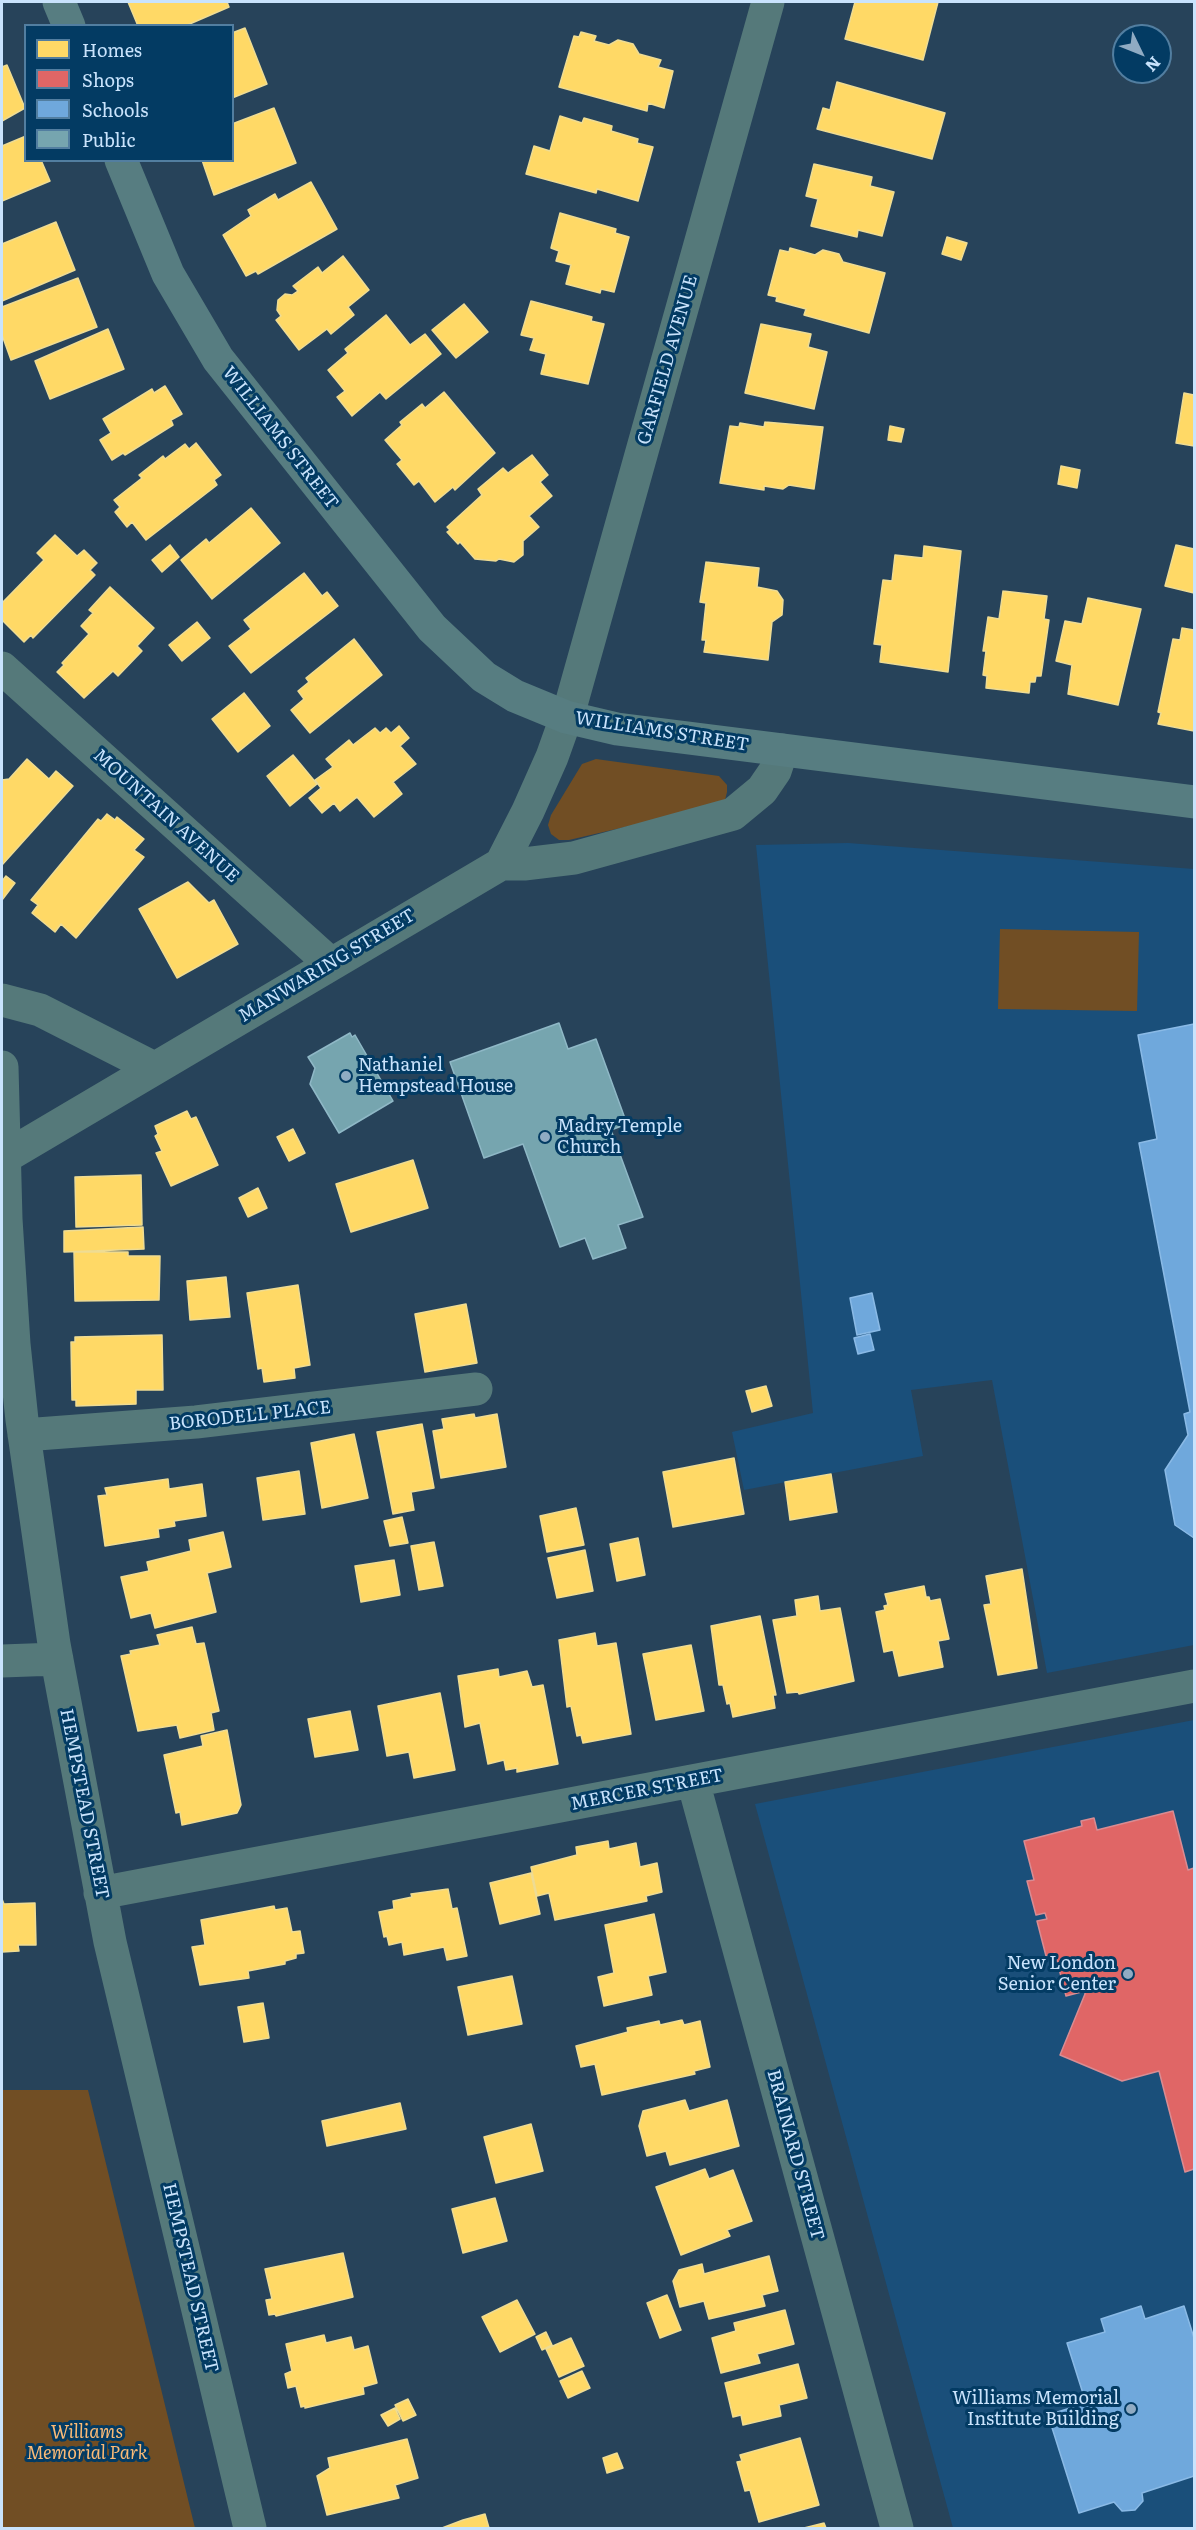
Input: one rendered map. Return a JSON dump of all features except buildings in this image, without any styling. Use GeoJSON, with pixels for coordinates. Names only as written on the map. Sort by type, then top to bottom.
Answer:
{"type":"FeatureCollection","features":[{"type":"Feature","properties":{"kind":"street"},"geometry":{"type":"LineString","coordinates":[[59,2],[68,24]]}},
{"type":"Feature","properties":{"kind":"street","name":"GARFIELD AVENUE"},"geometry":{"type":"LineString","coordinates":[[566,717],[768,2]]}},
{"type":"Feature","properties":{"kind":"street","name":"WILLIAMS STREET"},"geometry":{"type":"LineString","coordinates":[[122,162],[168,274],[207,343],[247,398],[424,619],[457,655],[484,677],[515,696],[566,717],[617,729],[1194,802]]}},
{"type":"Feature","properties":{"kind":"street","name":"MOUNTAIN AVENUE"},"geometry":{"type":"LineString","coordinates":[[2,668],[331,964]]}},
{"type":"Feature","properties":{"kind":"street"},"geometry":{"type":"LineString","coordinates":[[501,864],[528,812],[566,717]]}},
{"type":"Feature","properties":{"kind":"street","name":"MANWARING STREET"},"geometry":{"type":"LineString","coordinates":[[5,1156],[501,864],[524,864],[574,858],[729,816],[762,790],[775,771],[782,750]]}},
{"type":"Feature","properties":{"kind":"street"},"geometry":{"type":"LineString","coordinates":[[2,1000],[40,1010],[154,1068]]}},
{"type":"Feature","properties":{"kind":"street","name":"HEMPSTEAD STREET"},"geometry":{"type":"LineString","coordinates":[[2,1067],[6,1219],[14,1344],[24,1435],[57,1659],[100,1893],[250,2529]]}},
{"type":"Feature","properties":{"kind":"street","name":"BORODELL PLACE"},"geometry":{"type":"LineString","coordinates":[[24,1435],[196,1422],[476,1389]]}},
{"type":"Feature","properties":{"kind":"street"},"geometry":{"type":"LineString","coordinates":[[2,1661],[57,1659]]}},
{"type":"Feature","properties":{"kind":"street","name":"MERCER STREET"},"geometry":{"type":"LineString","coordinates":[[100,1893],[1194,1686]]}},
{"type":"Feature","properties":{"kind":"street","name":"BRAINARD STREET"},"geometry":{"type":"LineString","coordinates":[[693,1781],[897,2529]]}},
{"type":"Feature","properties":{"kind":"shaded area"},"geometry":{"type":"Polygon","coordinates":[[[848,843],[1194,869],[1194,1645],[1047,1673],[992,1380],[911,1390],[923,1456],[744,1490],[732,1432],[813,1413],[756,845],[848,843]]]}},
{"type":"Feature","properties":{"kind":"shaded area"},"geometry":{"type":"Polygon","coordinates":[[[1194,1720],[1194,2528],[953,2528],[755,1804],[1194,1720]]]}},
{"type":"Feature","properties":{"kind":"green space"},"geometry":{"type":"Polygon","coordinates":[[[596,759],[719,776],[727,785],[725,800],[711,807],[569,840],[559,840],[551,834],[548,825],[551,815],[582,764],[596,759]]]}},
{"type":"Feature","properties":{"kind":"green space"},"geometry":{"type":"Polygon","coordinates":[[[1000,929],[1139,932],[1137,1011],[998,1009],[1000,929]]]}},
{"type":"Feature","properties":{"kind":"green space","name":"Williams Memorial Park"},"geometry":{"type":"Polygon","coordinates":[[[2,2090],[88,2090],[195,2528],[2,2528],[2,2090]]]}},
{"type":"Feature","properties":{"kind":"place","name":"Nathaniel Hempstead House"},"geometry":{"type":"Point","coordinates":[346,1076]}},
{"type":"Feature","properties":{"kind":"place","name":"Madry Temple Church"},"geometry":{"type":"Point","coordinates":[545,1137]}},
{"type":"Feature","properties":{"kind":"place","name":"New London Senior Center"},"geometry":{"type":"Point","coordinates":[1128,1974]}},
{"type":"Feature","properties":{"kind":"place","name":"Williams Memorial Institute Building"},"geometry":{"type":"Point","coordinates":[1131,2409]}}]}
